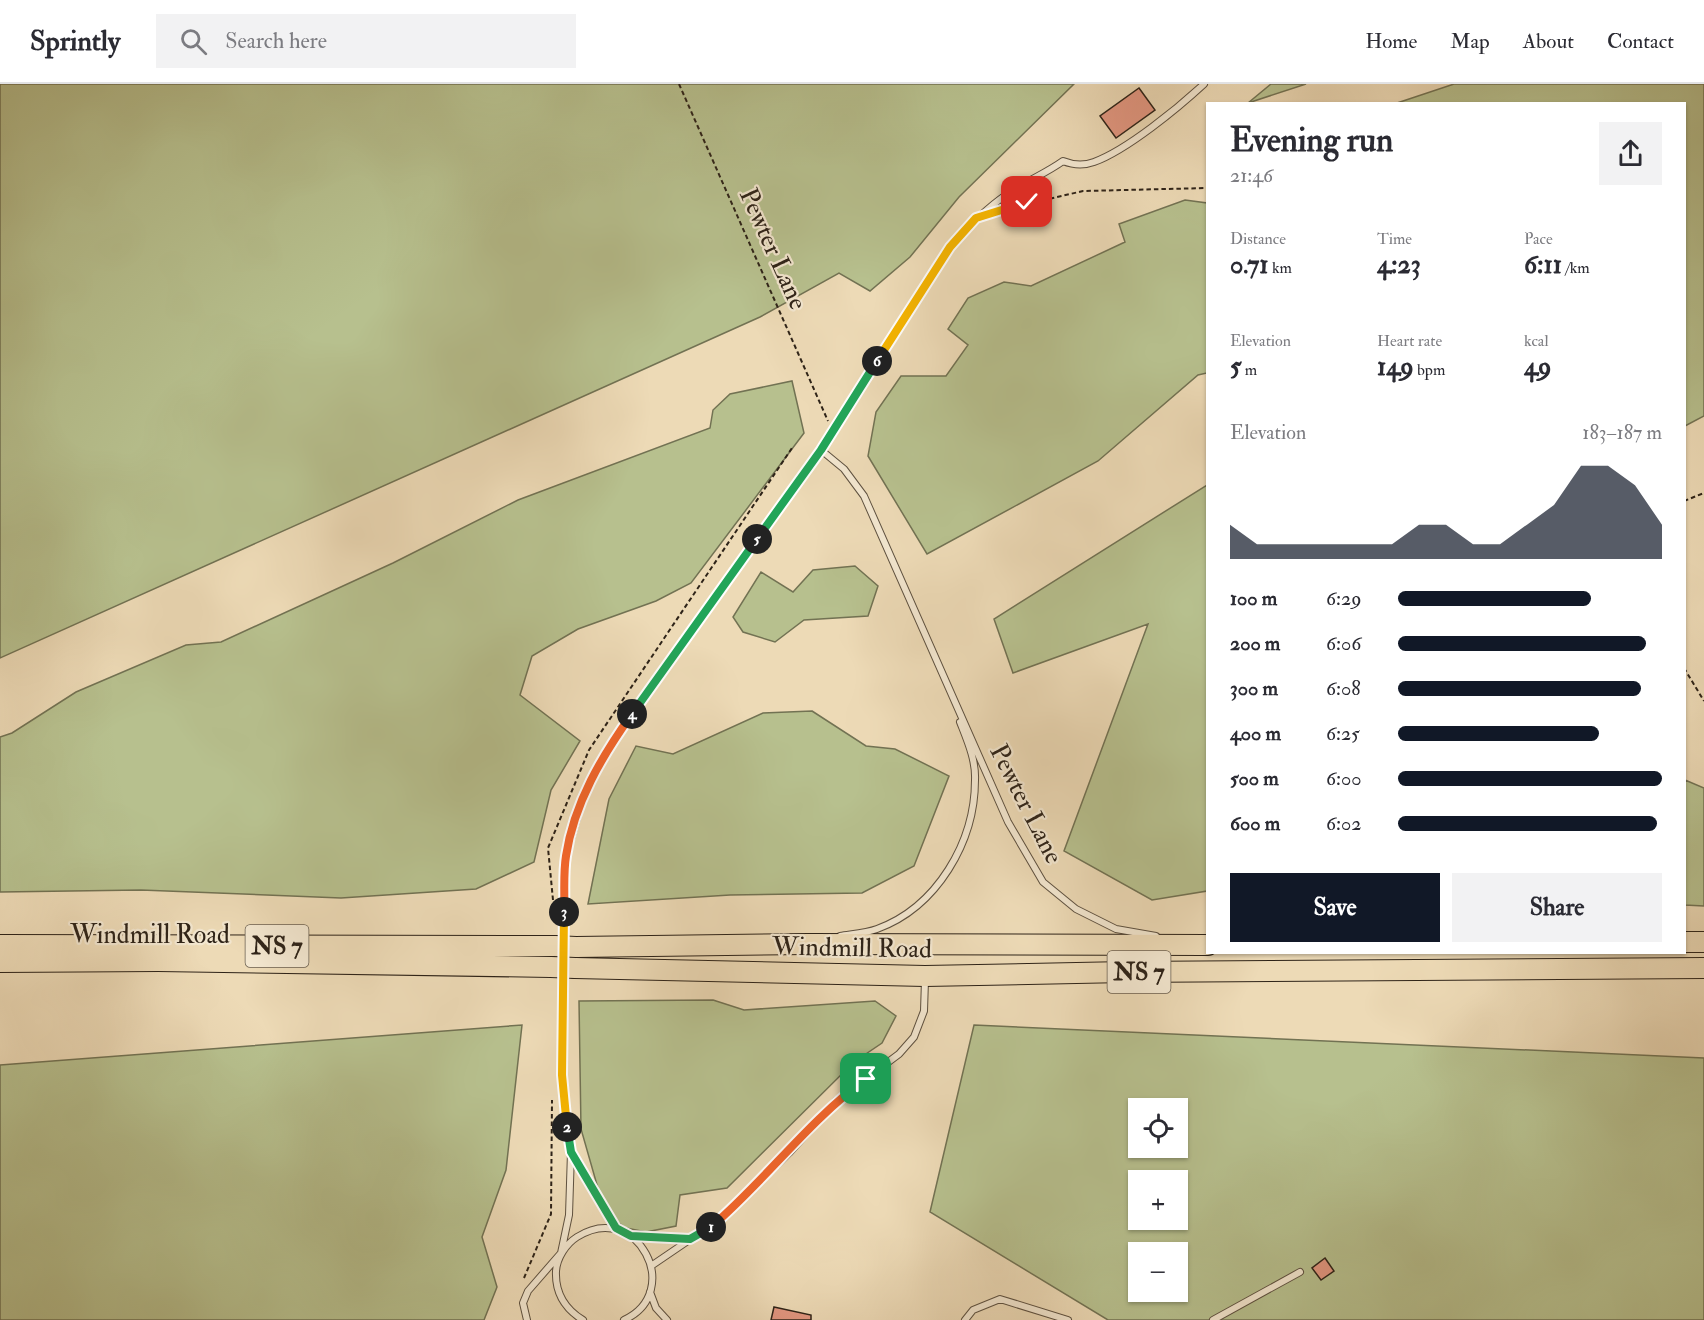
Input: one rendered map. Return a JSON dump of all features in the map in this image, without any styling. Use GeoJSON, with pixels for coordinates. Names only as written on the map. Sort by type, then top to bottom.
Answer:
{"type":"FeatureCollection","features":[{"type":"Feature","properties":{"kind":"highway"},"geometry":{"type":"LineString","coordinates":[[1686,942],[1704,942]]}},
{"type":"Feature","properties":{"kind":"highway","name":"Windmill Road"},"geometry":{"type":"LineString","coordinates":[[0,945],[576,947],[1206,945]]}},
{"type":"Feature","properties":{"kind":"highway","name":"Windmill Road"},"geometry":{"type":"LineString","coordinates":[[0,962],[158,961],[925,976],[1137,972],[1704,968]]}},
{"type":"Feature","properties":{"kind":"lane"},"geometry":{"type":"LineString","coordinates":[[583,1320],[571,1316],[562,1301],[556,1285],[556,1269],[569,1215],[571,1152],[564,1110],[562,1075],[566,856],[584,794],[609,746],[821,450],[832,429],[950,247],[976,218],[1007,194],[1042,176],[1063,160],[1075,165],[1094,162],[1130,142],[1204,84]]}},
{"type":"Feature","properties":{"kind":"lane","name":"Pewter Lane"},"geometry":{"type":"LineString","coordinates":[[821,450],[844,469],[864,496],[1008,822],[1043,882],[1076,909],[1116,928],[1172,938],[1206,939]]}},
{"type":"Feature","properties":{"kind":"lane","name":"Pewter Lane"},"geometry":{"type":"LineString","coordinates":[[712,945],[836,936],[876,930],[903,916],[931,892],[946,874],[963,844],[973,804],[975,778],[971,753],[946,679]]}},
{"type":"Feature","properties":{"kind":"lane"},"geometry":{"type":"LineString","coordinates":[[651,1266],[726,1215],[789,1153],[836,1101],[899,1054],[914,1037],[924,1011],[925,976]]}},
{"type":"Feature","properties":{"kind":"lane"},"geometry":{"type":"LineString","coordinates":[[571,1152],[616,1228],[631,1236],[643,1247],[651,1266],[650,1292],[656,1308],[667,1320]]}},
{"type":"Feature","properties":{"kind":"lane"},"geometry":{"type":"LineString","coordinates":[[527,1320],[523,1303],[528,1291],[572,1240],[586,1231],[616,1228]]}},
{"type":"Feature","properties":{"kind":"lane"},"geometry":{"type":"LineString","coordinates":[[631,1236],[690,1239]]}},
{"type":"Feature","properties":{"kind":"lane"},"geometry":{"type":"LineString","coordinates":[[1213,1320],[1300,1272]]}},
{"type":"Feature","properties":{"kind":"lane"},"geometry":{"type":"LineString","coordinates":[[624,1320],[643,1306],[650,1292]]}},
{"type":"Feature","properties":{"kind":"lane"},"geometry":{"type":"LineString","coordinates":[[965,1320],[973,1310],[1000,1299],[1068,1320]]}},
{"type":"Feature","properties":{"kind":"path","name":"Pewter Lane"},"geometry":{"type":"LineString","coordinates":[[679,84],[832,429]]}},
{"type":"Feature","properties":{"kind":"path"},"geometry":{"type":"LineString","coordinates":[[976,218],[1027,202],[1083,191],[1206,188]]}},
{"type":"Feature","properties":{"kind":"path"},"geometry":{"type":"LineString","coordinates":[[554,906],[548,848],[589,750],[792,448]]}},
{"type":"Feature","properties":{"kind":"path"},"geometry":{"type":"LineString","coordinates":[[1686,500],[1704,493]]}},
{"type":"Feature","properties":{"kind":"path"},"geometry":{"type":"LineString","coordinates":[[1686,671],[1704,701]]}},
{"type":"Feature","properties":{"kind":"path"},"geometry":{"type":"LineString","coordinates":[[525,1278],[551,1214],[552,1097]]}},
{"type":"Feature","properties":{"kind":"green space"},"geometry":{"type":"Polygon","coordinates":[[[0,84],[1074,84],[959,197],[910,257],[870,291],[839,273],[760,317],[0,658],[0,84]]]}},
{"type":"Feature","properties":{"kind":"green space"},"geometry":{"type":"Polygon","coordinates":[[[1271,84],[1306,84],[1251,102],[1249,102],[1271,84]]]}},
{"type":"Feature","properties":{"kind":"green space"},"geometry":{"type":"Polygon","coordinates":[[[1454,84],[1704,84],[1704,416],[1686,425],[1686,102],[1400,102],[1454,84]]]}},
{"type":"Feature","properties":{"kind":"green space"},"geometry":{"type":"Polygon","coordinates":[[[1185,200],[1206,203],[1206,373],[1198,375],[1098,461],[927,554],[868,456],[876,412],[901,376],[946,376],[968,345],[948,329],[968,298],[1004,282],[1031,286],[1125,242],[1119,224],[1185,200]]]}},
{"type":"Feature","properties":{"kind":"green space"},"geometry":{"type":"Polygon","coordinates":[[[792,381],[804,433],[691,583],[656,601],[578,629],[532,656],[520,695],[580,741],[551,790],[534,862],[476,889],[341,898],[141,890],[0,892],[0,737],[12,733],[76,692],[186,645],[221,642],[393,563],[518,500],[710,428],[713,410],[730,394],[792,381]]]}},
{"type":"Feature","properties":{"kind":"green space"},"geometry":{"type":"Polygon","coordinates":[[[1206,486],[1206,891],[1152,900],[1064,851],[1148,624],[1013,673],[994,619],[1206,486]]]}},
{"type":"Feature","properties":{"kind":"green space"},"geometry":{"type":"Polygon","coordinates":[[[855,566],[878,586],[868,616],[804,620],[775,642],[743,632],[733,617],[761,572],[793,592],[813,570],[855,566]]]}},
{"type":"Feature","properties":{"kind":"green space"},"geometry":{"type":"Polygon","coordinates":[[[812,711],[866,746],[895,749],[949,776],[914,866],[862,893],[730,895],[588,904],[609,799],[636,746],[673,754],[763,713],[812,711]]]}},
{"type":"Feature","properties":{"kind":"green space"},"geometry":{"type":"Polygon","coordinates":[[[1686,780],[1704,788],[1704,906],[1686,905],[1686,780]]]}},
{"type":"Feature","properties":{"kind":"green space"},"geometry":{"type":"Polygon","coordinates":[[[713,1000],[744,1010],[875,1001],[896,1016],[882,1043],[854,1062],[727,1188],[680,1195],[676,1226],[646,1232],[626,1228],[605,1213],[581,1129],[579,1001],[713,1000]]]}},
{"type":"Feature","properties":{"kind":"green space"},"geometry":{"type":"Polygon","coordinates":[[[522,1025],[506,1170],[482,1237],[497,1287],[484,1320],[0,1320],[0,1065],[522,1025]]]}},
{"type":"Feature","properties":{"kind":"green space"},"geometry":{"type":"Polygon","coordinates":[[[974,1025],[1704,1058],[1704,1320],[1108,1320],[930,1212],[974,1025]]]}},
{"type":"Feature","properties":{"kind":"building"},"geometry":{"type":"Polygon","coordinates":[[[1139,88],[1155,110],[1116,138],[1100,116],[1139,88]]]}},
{"type":"Feature","properties":{"kind":"building"},"geometry":{"type":"Polygon","coordinates":[[[1325,1258],[1334,1271],[1321,1280],[1312,1268],[1325,1258]]]}},
{"type":"Feature","properties":{"kind":"building"},"geometry":{"type":"Polygon","coordinates":[[[774,1307],[811,1315],[811,1320],[771,1320],[774,1307]]]}},
{"type":"Feature","properties":{"kind":"route"},"geometry":{"type":"LineString","coordinates":[[866,1079],[836,1101],[789,1153],[711,1227],[690,1239],[631,1236],[616,1228],[571,1152],[564,1110],[562,1075],[566,856],[584,794],[609,746],[821,450],[832,429],[950,247],[976,218],[1027,202]]}}]}
